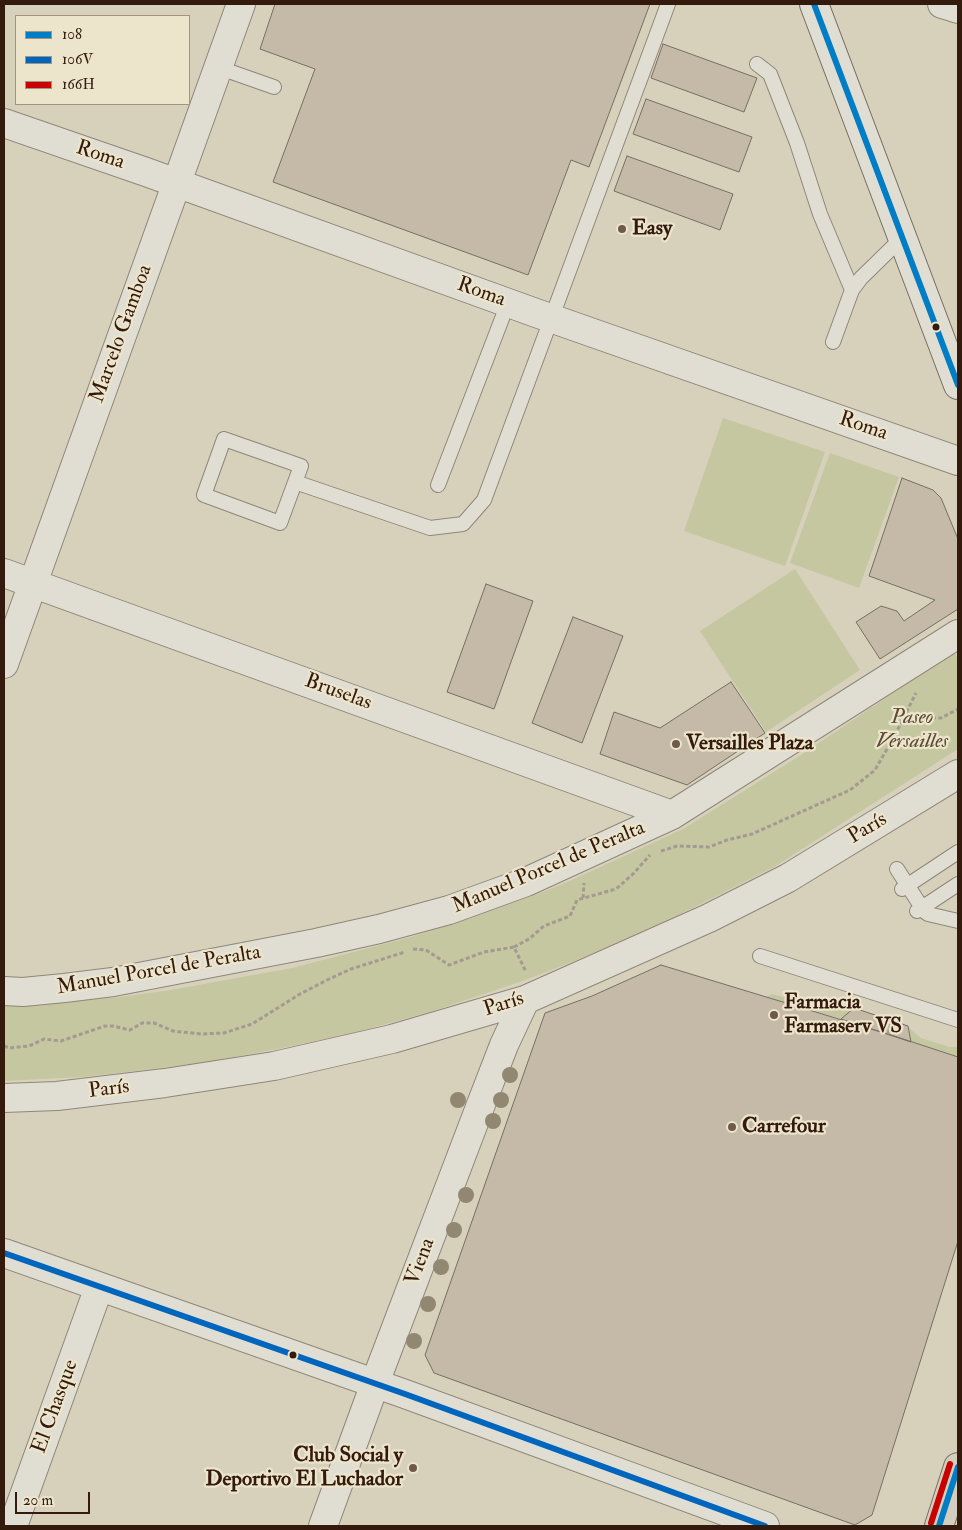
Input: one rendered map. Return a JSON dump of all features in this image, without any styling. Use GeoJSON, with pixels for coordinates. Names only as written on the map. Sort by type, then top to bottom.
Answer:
{"type":"FeatureCollection","features":[{"type":"Feature","properties":{"kind":"main road"},"geometry":{"type":"LineString","coordinates":[[939,1526],[958,1467]]}},
{"type":"Feature","properties":{"kind":"street","name":"Marcelo Gamboa"},"geometry":{"type":"LineString","coordinates":[[4,664],[240,4]]}},
{"type":"Feature","properties":{"kind":"street"},"geometry":{"type":"LineString","coordinates":[[814,4],[958,385]]}},
{"type":"Feature","properties":{"kind":"street"},"geometry":{"type":"LineString","coordinates":[[942,4],[958,9]]}},
{"type":"Feature","properties":{"kind":"street","name":"Roma"},"geometry":{"type":"LineString","coordinates":[[4,123],[176,182],[552,319],[958,461]]}},
{"type":"Feature","properties":{"kind":"street","name":"Bruselas"},"geometry":{"type":"LineString","coordinates":[[4,573],[672,815]]}},
{"type":"Feature","properties":{"kind":"street","name":"Manuel Porcel de Peralta"},"geometry":{"type":"LineString","coordinates":[[4,991],[48,990],[113,982],[316,943],[379,929],[449,910],[526,882],[672,815],[958,634]]}},
{"type":"Feature","properties":{"kind":"street","name":"París"},"geometry":{"type":"LineString","coordinates":[[4,1098],[57,1096],[165,1083],[274,1066],[392,1039],[530,997],[701,922],[788,878],[958,774]]}},
{"type":"Feature","properties":{"kind":"street","name":"Viena"},"geometry":{"type":"LineString","coordinates":[[324,1526],[375,1383],[490,1080],[504,1045],[530,997]]}},
{"type":"Feature","properties":{"kind":"street"},"geometry":{"type":"LineString","coordinates":[[4,1253],[375,1383],[765,1526]]}},
{"type":"Feature","properties":{"kind":"street","name":"El Chasque"},"geometry":{"type":"LineString","coordinates":[[13,1526],[99,1287]]}},
{"type":"Feature","properties":{"kind":"lane"},"geometry":{"type":"LineString","coordinates":[[295,482],[430,528],[463,524],[484,500],[668,4]]}},
{"type":"Feature","properties":{"kind":"lane"},"geometry":{"type":"LineString","coordinates":[[757,64],[770,74],[797,143],[820,214],[852,290]]}},
{"type":"Feature","properties":{"kind":"lane"},"geometry":{"type":"LineString","coordinates":[[217,67],[274,87]]}},
{"type":"Feature","properties":{"kind":"lane"},"geometry":{"type":"LineString","coordinates":[[833,342],[852,290],[861,278],[902,239]]}},
{"type":"Feature","properties":{"kind":"lane"},"geometry":{"type":"LineString","coordinates":[[438,485],[508,303]]}},
{"type":"Feature","properties":{"kind":"lane"},"geometry":{"type":"LineString","coordinates":[[224,439],[301,466],[295,482],[280,523],[204,495],[224,439]]}},
{"type":"Feature","properties":{"kind":"lane"},"geometry":{"type":"LineString","coordinates":[[902,889],[958,852]]}},
{"type":"Feature","properties":{"kind":"lane"},"geometry":{"type":"LineString","coordinates":[[897,869],[924,911],[928,914],[958,922]]}},
{"type":"Feature","properties":{"kind":"lane"},"geometry":{"type":"LineString","coordinates":[[917,911],[958,884]]}},
{"type":"Feature","properties":{"kind":"lane"},"geometry":{"type":"LineString","coordinates":[[760,956],[958,1020]]}},
{"type":"Feature","properties":{"kind":"path"},"geometry":{"type":"LineString","coordinates":[[4,1046],[9,1048],[29,1046],[44,1039],[60,1040],[104,1026],[130,1030],[142,1023],[154,1023],[173,1031],[201,1034],[224,1033],[252,1024],[300,994],[327,980],[413,949],[426,950],[441,958],[449,966],[484,952],[514,947],[529,939],[544,926],[570,916],[577,900],[616,889],[650,855],[677,846],[710,847],[727,840],[752,834],[850,790],[875,770],[906,715],[919,686],[915,662]]}},
{"type":"Feature","properties":{"kind":"path"},"geometry":{"type":"LineString","coordinates":[[906,715],[941,718],[958,708]]}},
{"type":"Feature","properties":{"kind":"path"},"geometry":{"type":"LineString","coordinates":[[514,947],[530,997]]}},
{"type":"Feature","properties":{"kind":"path"},"geometry":{"type":"LineString","coordinates":[[888,1034],[894,1016]]}},
{"type":"Feature","properties":{"kind":"green space"},"geometry":{"type":"Polygon","coordinates":[[[723,418],[825,452],[785,566],[684,531],[723,418]]]}},
{"type":"Feature","properties":{"kind":"green space"},"geometry":{"type":"Polygon","coordinates":[[[830,453],[899,477],[859,588],[790,563],[830,453]]]}},
{"type":"Feature","properties":{"kind":"green space"},"geometry":{"type":"Polygon","coordinates":[[[795,569],[860,670],[766,732],[700,631],[795,569]]]}},
{"type":"Feature","properties":{"kind":"green space","name":"Paseo Versailles"},"geometry":{"type":"Polygon","coordinates":[[[954,652],[958,659],[958,749],[774,867],[649,930],[528,979],[433,1011],[350,1034],[197,1064],[82,1077],[4,1081],[4,1006],[120,997],[171,990],[292,968],[411,937],[540,893],[683,829],[801,755],[954,652]]]}},
{"type":"Feature","properties":{"kind":"green space"},"geometry":{"type":"Polygon","coordinates":[[[772,994],[811,1006],[818,1004],[836,1010],[853,1009],[841,1019],[766,997],[772,994]]]}},
{"type":"Feature","properties":{"kind":"green space"},"geometry":{"type":"Polygon","coordinates":[[[909,1028],[921,1038],[949,1047],[958,1047],[958,1057],[911,1042],[909,1028]]]}},
{"type":"Feature","properties":{"kind":"building"},"geometry":{"type":"Polygon","coordinates":[[[275,4],[650,4],[589,167],[571,160],[528,275],[273,182],[315,69],[260,49],[275,4]]]}},
{"type":"Feature","properties":{"kind":"building"},"geometry":{"type":"Polygon","coordinates":[[[663,44],[757,78],[744,112],[651,78],[663,44]]]}},
{"type":"Feature","properties":{"kind":"building"},"geometry":{"type":"Polygon","coordinates":[[[646,99],[752,137],[739,172],[633,134],[646,99]]]}},
{"type":"Feature","properties":{"kind":"building"},"geometry":{"type":"Polygon","coordinates":[[[627,156],[733,194],[720,230],[614,191],[627,156]]]}},
{"type":"Feature","properties":{"kind":"building"},"geometry":{"type":"Polygon","coordinates":[[[902,478],[933,490],[941,498],[958,539],[958,609],[880,659],[856,622],[881,606],[897,611],[904,621],[935,600],[869,576],[902,478]]]}},
{"type":"Feature","properties":{"kind":"building"},"geometry":{"type":"Polygon","coordinates":[[[486,584],[533,601],[494,709],[447,692],[486,584]]]}},
{"type":"Feature","properties":{"kind":"building"},"geometry":{"type":"Polygon","coordinates":[[[573,617],[623,636],[582,743],[532,723],[573,617]]]}},
{"type":"Feature","properties":{"kind":"building","name":"Versailles Plaza"},"geometry":{"type":"Polygon","coordinates":[[[731,682],[765,733],[687,785],[600,754],[614,712],[660,728],[731,682]]]}},
{"type":"Feature","properties":{"kind":"building","name":"Carrefour"},"geometry":{"type":"Polygon","coordinates":[[[661,965],[958,1057],[958,1241],[872,1515],[855,1525],[434,1373],[425,1355],[545,1013],[592,996],[661,965]]]}},
{"type":"Feature","properties":{"kind":"building"},"geometry":{"type":"Polygon","coordinates":[[[854,1008],[908,1026],[911,1042],[841,1019],[854,1008]]]}},
{"type":"Feature","properties":{"kind":"transit line","name":"108"},"geometry":{"type":"LineString","coordinates":[[814,4],[958,385]]}},
{"type":"Feature","properties":{"kind":"transit line","name":"106V"},"geometry":{"type":"LineString","coordinates":[[4,1253],[405,1394],[765,1526]]}},
{"type":"Feature","properties":{"kind":"transit line","name":"166H"},"geometry":{"type":"LineString","coordinates":[[931,1523],[950,1464]]}},
{"type":"Feature","properties":{"kind":"transit line","name":"108"},"geometry":{"type":"LineString","coordinates":[[939,1526],[958,1467]]}},
{"type":"Feature","properties":{"kind":"place","name":"Easy"},"geometry":{"type":"Point","coordinates":[622,229]}},
{"type":"Feature","properties":{"kind":"place","name":"Versailles Plaza"},"geometry":{"type":"Point","coordinates":[676,744]}},
{"type":"Feature","properties":{"kind":"place","name":"Farmacia Farmaserv VS"},"geometry":{"type":"Point","coordinates":[774,1015]}},
{"type":"Feature","properties":{"kind":"place","name":"Carrefour"},"geometry":{"type":"Point","coordinates":[732,1127]}},
{"type":"Feature","properties":{"kind":"place","name":"Club Social y Deportivo El Luchador"},"geometry":{"type":"Point","coordinates":[413,1468]}}]}
